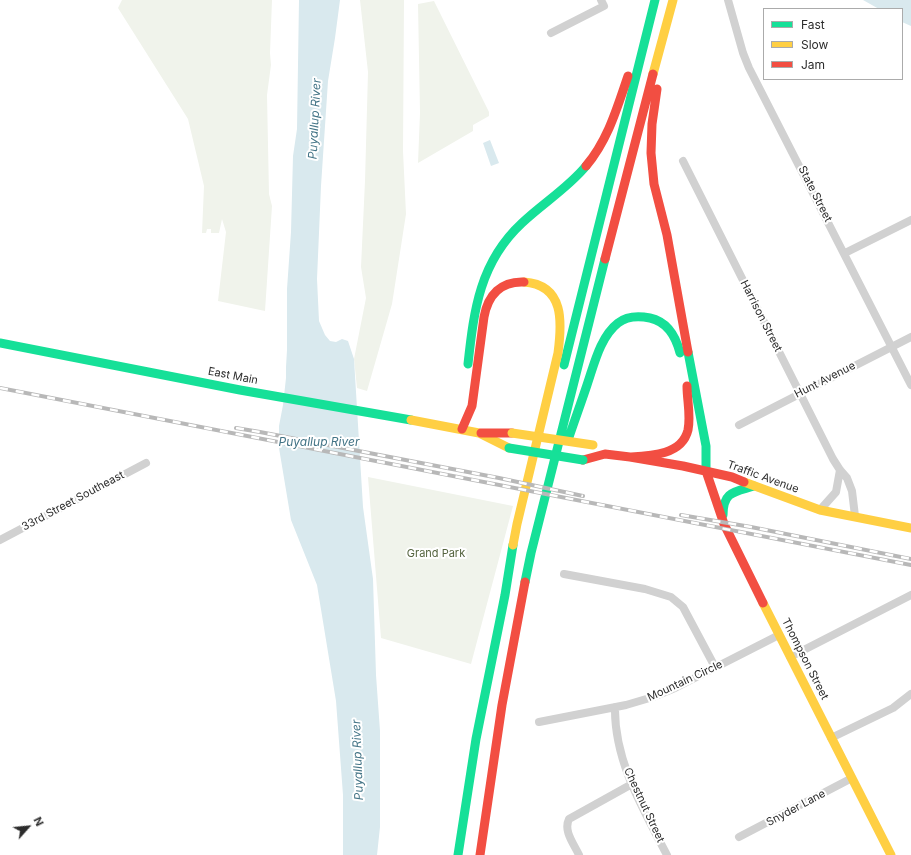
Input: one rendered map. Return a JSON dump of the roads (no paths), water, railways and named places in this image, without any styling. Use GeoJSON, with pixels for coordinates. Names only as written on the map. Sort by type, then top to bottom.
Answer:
{"type":"FeatureCollection","features":[{"type":"Feature","properties":{"kind":"main road"},"geometry":{"type":"LineString","coordinates":[[467,371],[478,296],[492,261],[504,242],[526,218],[571,180],[594,156],[615,114],[655,0]]}},
{"type":"Feature","properties":{"kind":"main road"},"geometry":{"type":"LineString","coordinates":[[513,550],[549,427],[655,0]]}},
{"type":"Feature","properties":{"kind":"main road"},"geometry":{"type":"LineString","coordinates":[[673,0],[657,88],[652,124],[651,153],[654,184],[667,235],[706,446],[706,471]]}},
{"type":"Feature","properties":{"kind":"main road"},"geometry":{"type":"LineString","coordinates":[[480,855],[503,697],[531,553],[637,133],[670,14]]}},
{"type":"Feature","properties":{"kind":"main road"},"geometry":{"type":"LineString","coordinates":[[458,855],[476,740],[517,524],[558,353],[561,332],[560,310],[557,302],[551,295],[539,286],[525,281],[511,283],[495,292],[490,298],[484,316],[471,410],[462,428]]}},
{"type":"Feature","properties":{"kind":"main road"},"geometry":{"type":"LineString","coordinates":[[548,486],[573,426],[599,352],[606,337],[617,324],[622,321],[634,317],[647,316],[661,322],[666,326],[674,334],[678,344],[687,386],[689,418],[688,428],[681,445],[673,451],[649,456],[630,457]]}},
{"type":"Feature","properties":{"kind":"main road","name":"East Main"},"geometry":{"type":"LineString","coordinates":[[0,343],[240,390],[462,428]]}},
{"type":"Feature","properties":{"kind":"main road","name":"Thompson Street"},"geometry":{"type":"LineString","coordinates":[[687,386],[699,446],[724,524],[891,855]]}},
{"type":"Feature","properties":{"kind":"main road"},"geometry":{"type":"LineString","coordinates":[[462,408],[462,428]]}},
{"type":"Feature","properties":{"kind":"main road","name":"Traffic Avenue"},"geometry":{"type":"LineString","coordinates":[[462,428],[479,433],[509,448],[583,460],[605,454],[706,471],[732,477],[820,510],[911,528]]}},
{"type":"Feature","properties":{"kind":"main road","name":"Traffic Avenue"},"geometry":{"type":"LineString","coordinates":[[479,433],[512,433],[593,445],[605,454]]}},
{"type":"Feature","properties":{"kind":"main road"},"geometry":{"type":"LineString","coordinates":[[724,524],[723,506],[727,496],[733,492],[754,486]]}},
{"type":"Feature","properties":{"kind":"street","name":"State Street"},"geometry":{"type":"LineString","coordinates":[[728,0],[743,53],[749,68],[845,253],[911,385]]}},
{"type":"Feature","properties":{"kind":"street"},"geometry":{"type":"LineString","coordinates":[[551,33],[602,3]]}},
{"type":"Feature","properties":{"kind":"street","name":"Harrison Street"},"geometry":{"type":"LineString","coordinates":[[683,161],[800,393],[840,470],[847,478],[852,491],[855,516]]}},
{"type":"Feature","properties":{"kind":"street"},"geometry":{"type":"LineString","coordinates":[[845,253],[911,220]]}},
{"type":"Feature","properties":{"kind":"street","name":"Hunt Avenue"},"geometry":{"type":"LineString","coordinates":[[739,425],[911,337]]}},
{"type":"Feature","properties":{"kind":"street","name":"33rd Street Southeast"},"geometry":{"type":"LineString","coordinates":[[0,540],[146,464]]}},
{"type":"Feature","properties":{"kind":"street"},"geometry":{"type":"LineString","coordinates":[[820,510],[836,492],[840,470]]}},
{"type":"Feature","properties":{"kind":"street"},"geometry":{"type":"LineString","coordinates":[[564,574],[645,589],[671,597],[683,607],[715,668]]}},
{"type":"Feature","properties":{"kind":"street"},"geometry":{"type":"LineString","coordinates":[[790,657],[911,595]]}},
{"type":"Feature","properties":{"kind":"street","name":"Mountain Circle"},"geometry":{"type":"LineString","coordinates":[[539,722],[639,702],[658,695],[715,668],[779,635]]}},
{"type":"Feature","properties":{"kind":"street"},"geometry":{"type":"LineString","coordinates":[[831,738],[893,708],[911,694]]}},
{"type":"Feature","properties":{"kind":"street","name":"Chestnut Street"},"geometry":{"type":"LineString","coordinates":[[615,707],[615,724],[624,764],[632,784],[667,855]]}},
{"type":"Feature","properties":{"kind":"street","name":"Snyder Lane"},"geometry":{"type":"LineString","coordinates":[[739,837],[852,778]]}},
{"type":"Feature","properties":{"kind":"street"},"geometry":{"type":"LineString","coordinates":[[579,855],[567,831],[567,822],[569,819],[632,784]]}},
{"type":"Feature","properties":{"kind":"water","name":"Puyallup River"},"geometry":{"type":"Polygon","coordinates":[[[299,0],[340,0],[328,81],[317,279],[319,321],[325,335],[330,341],[336,342],[342,339],[348,341],[354,359],[363,507],[373,579],[376,675],[380,731],[380,827],[377,855],[343,855],[343,795],[336,701],[317,585],[291,520],[279,448],[279,426],[286,378],[287,289],[291,232],[293,156],[297,129],[299,0]]]}},
{"type":"Feature","properties":{"kind":"water"},"geometry":{"type":"Polygon","coordinates":[[[863,0],[911,0],[911,26],[903,22],[903,8],[877,8],[863,0]]]}},
{"type":"Feature","properties":{"kind":"water"},"geometry":{"type":"Polygon","coordinates":[[[490,140],[499,163],[491,166],[483,143],[490,140]]]}},
{"type":"Feature","properties":{"kind":"railway"},"geometry":{"type":"LineString","coordinates":[[0,388],[911,565]]}},
{"type":"Feature","properties":{"kind":"railway"},"geometry":{"type":"LineString","coordinates":[[236,428],[499,478],[583,496]]}},
{"type":"Feature","properties":{"kind":"railway"},"geometry":{"type":"LineString","coordinates":[[681,515],[751,527],[911,559]]}},
{"type":"Feature","properties":{"kind":"park label","name":"Grand Park"},"geometry":{"type":"Point","coordinates":[436,554]}}]}
